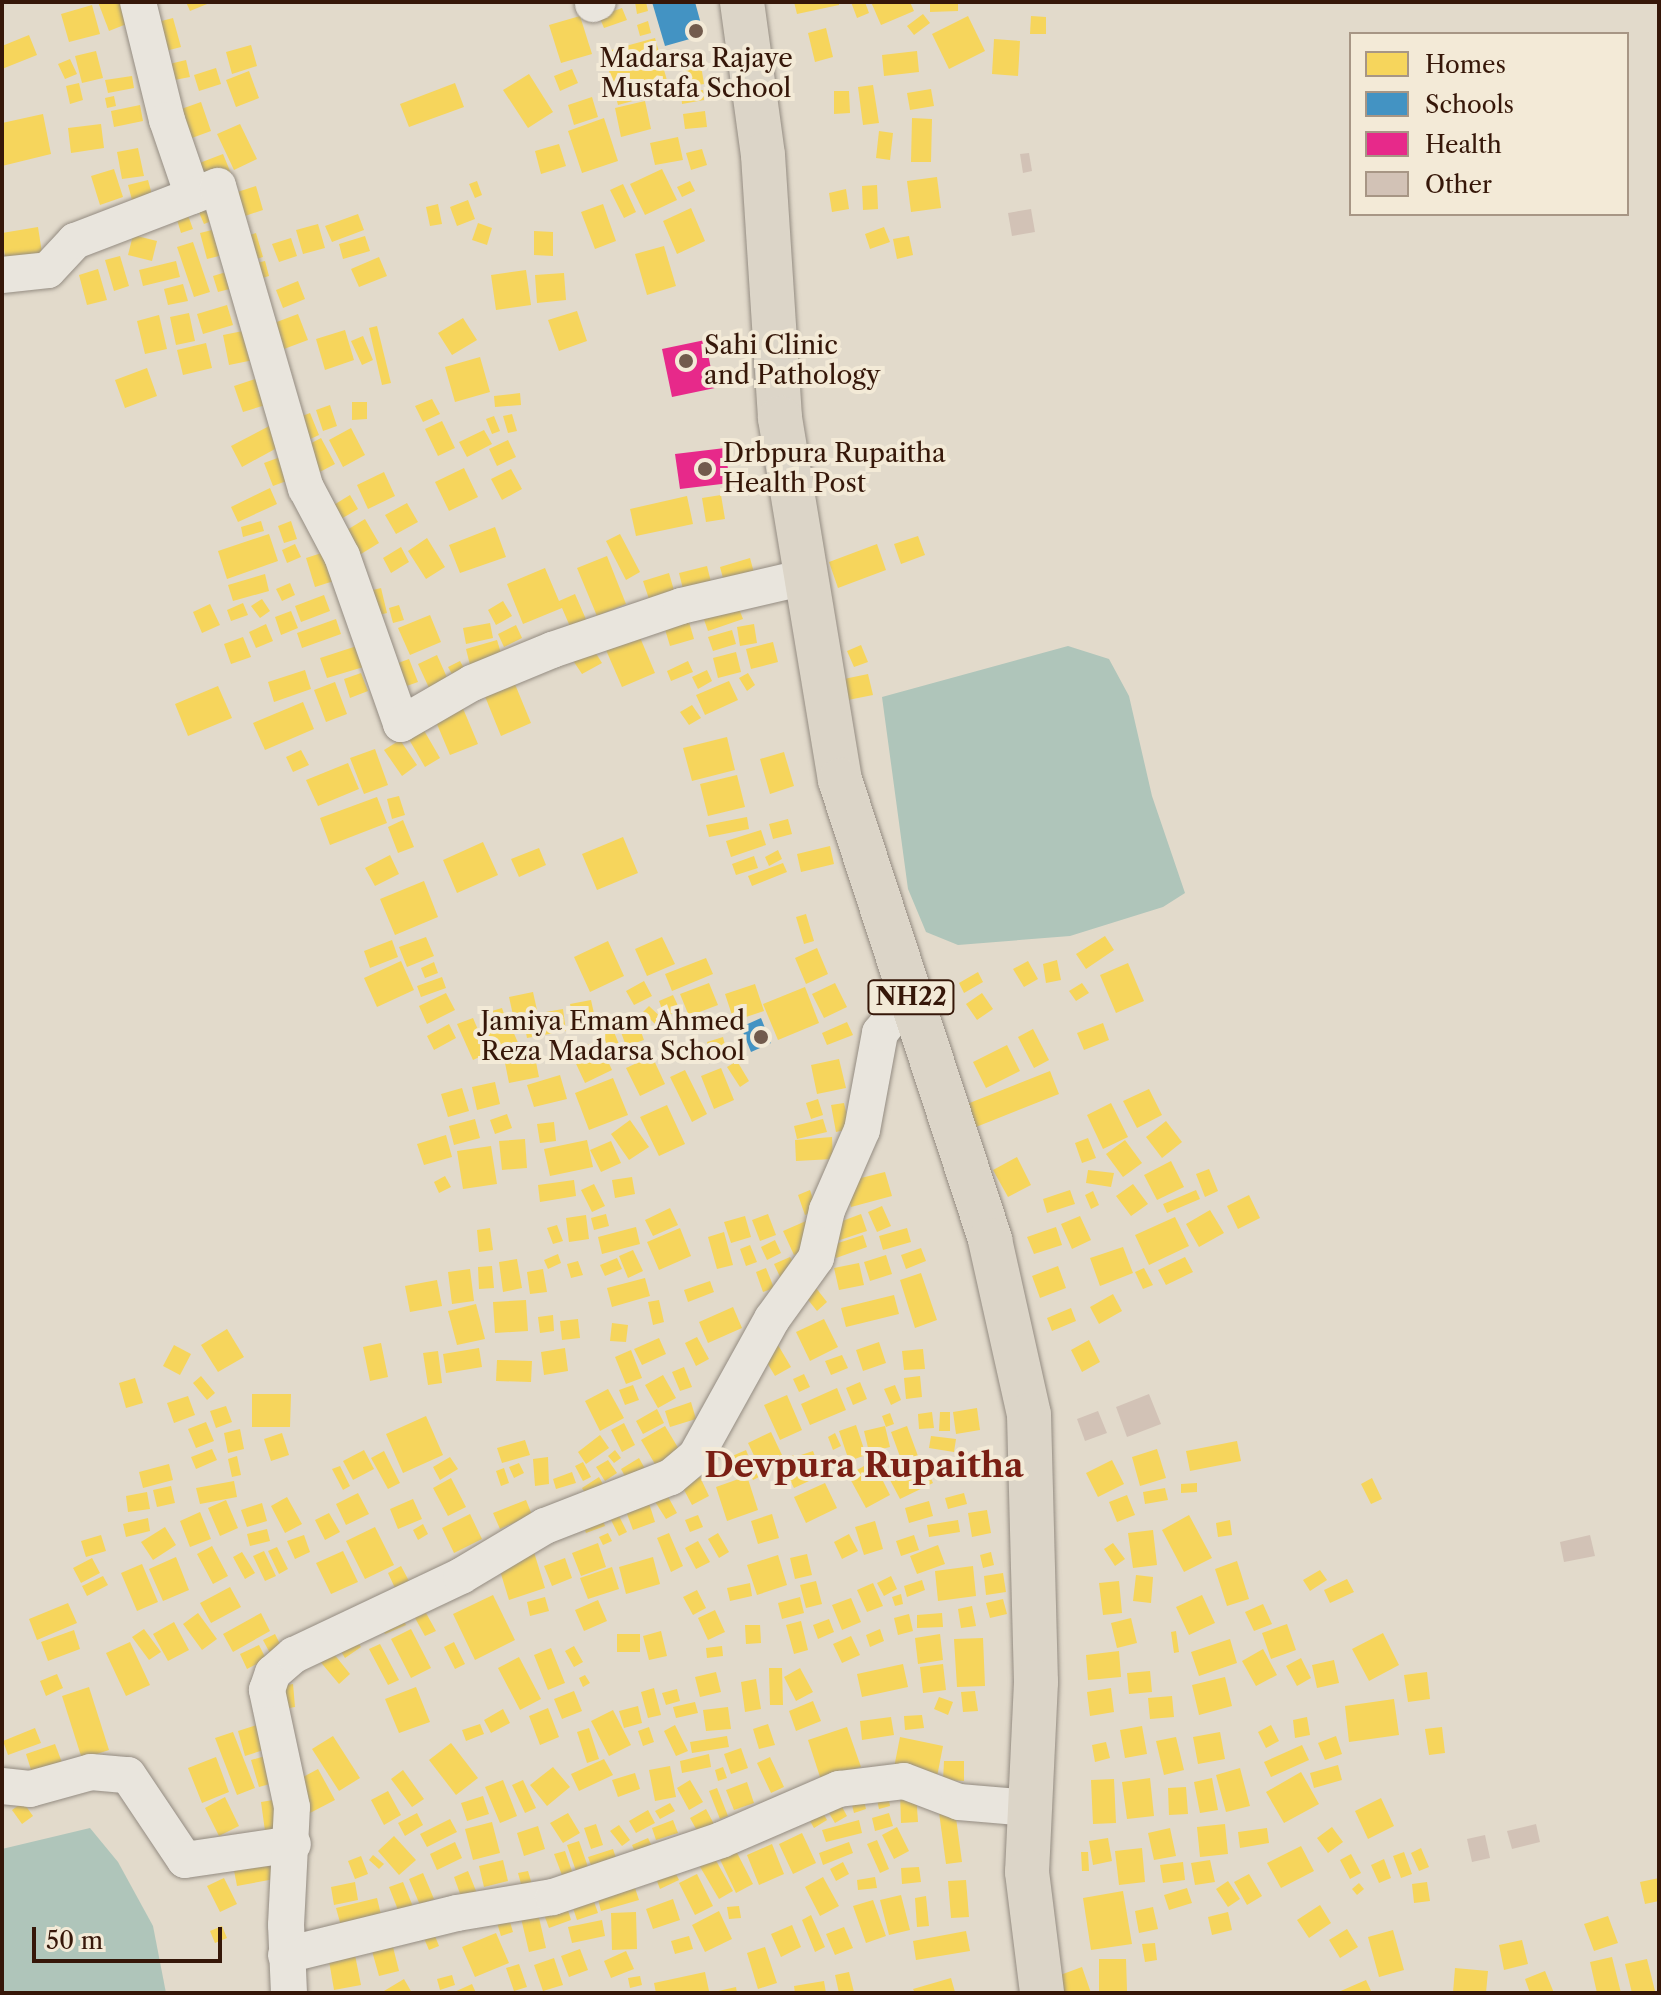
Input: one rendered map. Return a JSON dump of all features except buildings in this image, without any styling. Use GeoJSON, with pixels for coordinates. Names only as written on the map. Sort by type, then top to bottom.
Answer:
{"type":"FeatureCollection","features":[{"type":"Feature","properties":{"kind":"main road","name":"NH22"},"geometry":{"type":"LineString","coordinates":[[742,2],[763,155],[780,418],[840,780],[990,1240],[1029,1415],[1036,1682],[1027,1872],[1042,1993]]}},
{"type":"Feature","properties":{"kind":"street"},"geometry":{"type":"LineString","coordinates":[[138,2],[167,120],[193,196]]}},
{"type":"Feature","properties":{"kind":"street"},"geometry":{"type":"LineString","coordinates":[[2,275],[48,270],[75,241],[218,186],[306,488],[342,556],[401,724],[472,683],[552,650],[681,606],[806,577]]}},
{"type":"Feature","properties":{"kind":"street"},"geometry":{"type":"LineString","coordinates":[[289,1993],[286,1955],[293,1844],[292,1807],[267,1690],[273,1673],[294,1655],[461,1576],[545,1526],[671,1477],[696,1456],[772,1319],[816,1258],[827,1210],[862,1130],[880,1033],[895,1014],[913,1004]]}},
{"type":"Feature","properties":{"kind":"street"},"geometry":{"type":"LineString","coordinates":[[2,1786],[30,1789],[91,1772],[128,1775],[185,1860],[293,1844]]}},
{"type":"Feature","properties":{"kind":"street"},"geometry":{"type":"LineString","coordinates":[[286,1955],[457,1913],[553,1897],[721,1840],[839,1789],[904,1781],[959,1802],[1030,1808]]}},
{"type":"Feature","properties":{"kind":"shaded area"},"geometry":{"type":"Polygon","coordinates":[[[1068,646],[1109,659],[1129,696],[1152,796],[1185,893],[1163,907],[1070,936],[958,945],[926,932],[908,889],[882,697],[1068,646]]]}},
{"type":"Feature","properties":{"kind":"shaded area"},"geometry":{"type":"Polygon","coordinates":[[[90,1828],[118,1862],[153,1926],[166,1993],[2,1993],[2,1849],[90,1828]]]}},
{"type":"Feature","properties":{"kind":"place","name":"Madarsa Rajaye Mustafa School"},"geometry":{"type":"Point","coordinates":[696,31]}},
{"type":"Feature","properties":{"kind":"place","name":"Sahi Clinic and Pathology"},"geometry":{"type":"Point","coordinates":[686,361]}},
{"type":"Feature","properties":{"kind":"place","name":"Drbpura Rupaitha Health Post"},"geometry":{"type":"Point","coordinates":[705,469]}},
{"type":"Feature","properties":{"kind":"place","name":"Jamiya Emam Ahmed Reza Madarsa School"},"geometry":{"type":"Point","coordinates":[761,1037]}},
{"type":"Feature","properties":{"kind":"district","name":"Devpura Rupaitha"},"geometry":{"type":"Point","coordinates":[864,1466]}}]}
